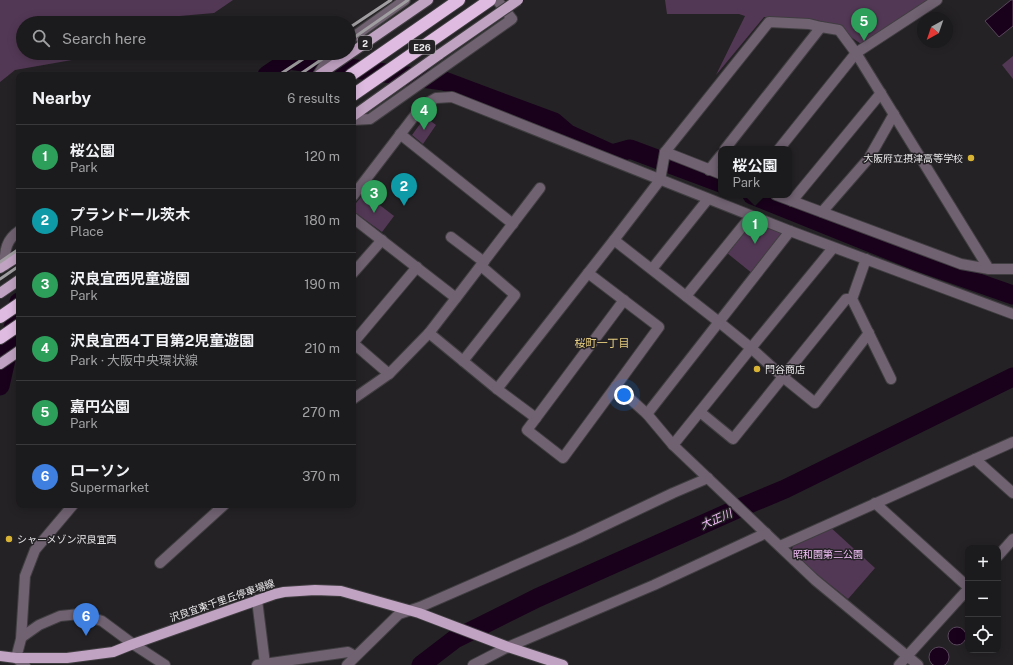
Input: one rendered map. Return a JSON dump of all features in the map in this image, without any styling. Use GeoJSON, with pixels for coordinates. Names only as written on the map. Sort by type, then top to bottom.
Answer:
{"type":"FeatureCollection","features":[{"type":"Feature","properties":{"kind":"highway","name":"E26"},"geometry":{"type":"LineString","coordinates":[[355,72],[459,0]]}},
{"type":"Feature","properties":{"kind":"highway","name":"E26"},"geometry":{"type":"LineString","coordinates":[[356,93],[490,0]]}},
{"type":"Feature","properties":{"kind":"highway"},"geometry":{"type":"LineString","coordinates":[[0,317],[16,306]]}},
{"type":"Feature","properties":{"kind":"highway"},"geometry":{"type":"LineString","coordinates":[[0,338],[16,327]]}},
{"type":"Feature","properties":{"kind":"main road","name":"2"},"geometry":{"type":"LineString","coordinates":[[356,49],[428,0]]}},
{"type":"Feature","properties":{"kind":"main road"},"geometry":{"type":"LineString","coordinates":[[356,114],[518,0]]}},
{"type":"Feature","properties":{"kind":"main road","name":"2"},"geometry":{"type":"LineString","coordinates":[[322,72],[340,60]]}},
{"type":"Feature","properties":{"kind":"main road"},"geometry":{"type":"LineString","coordinates":[[2,266],[16,258]]}},
{"type":"Feature","properties":{"kind":"main road"},"geometry":{"type":"LineString","coordinates":[[0,293],[16,282]]}},
{"type":"Feature","properties":{"kind":"main road"},"geometry":{"type":"LineString","coordinates":[[0,364],[16,353]]}},
{"type":"Feature","properties":{"kind":"main road","name":"沢良宜東千里丘停車場線"},"geometry":{"type":"LineString","coordinates":[[0,656],[16,658],[67,658],[113,652],[257,600],[284,592],[316,590],[341,591],[409,610],[508,647],[563,665]]}},
{"type":"Feature","properties":{"kind":"street"},"geometry":{"type":"LineString","coordinates":[[356,35],[405,0]]}},
{"type":"Feature","properties":{"kind":"street"},"geometry":{"type":"LineString","coordinates":[[356,120],[370,119],[512,20],[497,0]]}},
{"type":"Feature","properties":{"kind":"street"},"geometry":{"type":"LineString","coordinates":[[781,146],[856,53],[937,0]]}},
{"type":"Feature","properties":{"kind":"street"},"geometry":{"type":"LineString","coordinates":[[497,389],[660,180],[665,152],[769,22],[809,24],[839,30],[856,53],[989,269]]}},
{"type":"Feature","properties":{"kind":"street"},"geometry":{"type":"LineString","coordinates":[[728,146],[821,27]]}},
{"type":"Feature","properties":{"kind":"street"},"geometry":{"type":"LineString","coordinates":[[320,72],[328,60]]}},
{"type":"Feature","properties":{"kind":"street"},"geometry":{"type":"LineString","coordinates":[[792,201],[881,93]]}},
{"type":"Feature","properties":{"kind":"street"},"geometry":{"type":"LineString","coordinates":[[356,192],[422,106],[436,98],[452,97],[833,248],[1013,314]]}},
{"type":"Feature","properties":{"kind":"street"},"geometry":{"type":"LineString","coordinates":[[822,212],[869,158],[894,114]]}},
{"type":"Feature","properties":{"kind":"street"},"geometry":{"type":"LineString","coordinates":[[400,134],[513,224]]}},
{"type":"Feature","properties":{"kind":"street"},"geometry":{"type":"LineString","coordinates":[[665,152],[718,173]]}},
{"type":"Feature","properties":{"kind":"street"},"geometry":{"type":"LineString","coordinates":[[709,170],[718,159]]}},
{"type":"Feature","properties":{"kind":"street"},"geometry":{"type":"LineString","coordinates":[[356,397],[389,374],[429,333],[540,188]]}},
{"type":"Feature","properties":{"kind":"street"},"geometry":{"type":"LineString","coordinates":[[784,198],[961,264],[989,269],[1013,269]]}},
{"type":"Feature","properties":{"kind":"street"},"geometry":{"type":"LineString","coordinates":[[652,269],[708,199]]}},
{"type":"Feature","properties":{"kind":"street"},"geometry":{"type":"LineString","coordinates":[[686,296],[751,216]]}},
{"type":"Feature","properties":{"kind":"street"},"geometry":{"type":"LineString","coordinates":[[356,220],[456,298]]}},
{"type":"Feature","properties":{"kind":"street"},"geometry":{"type":"LineString","coordinates":[[647,414],[790,231]]}},
{"type":"Feature","properties":{"kind":"street"},"geometry":{"type":"LineString","coordinates":[[2,266],[4,253],[10,240],[16,233]]}},
{"type":"Feature","properties":{"kind":"street"},"geometry":{"type":"LineString","coordinates":[[451,237],[515,295],[463,361]]}},
{"type":"Feature","properties":{"kind":"street"},"geometry":{"type":"LineString","coordinates":[[356,270],[382,240]]}},
{"type":"Feature","properties":{"kind":"street"},"geometry":{"type":"LineString","coordinates":[[614,240],[719,322],[815,403],[869,333]]}},
{"type":"Feature","properties":{"kind":"street"},"geometry":{"type":"LineString","coordinates":[[673,445],[833,248]]}},
{"type":"Feature","properties":{"kind":"street"},"geometry":{"type":"LineString","coordinates":[[866,259],[852,298],[891,379]]}},
{"type":"Feature","properties":{"kind":"street"},"geometry":{"type":"LineString","coordinates":[[356,339],[416,267]]}},
{"type":"Feature","properties":{"kind":"street"},"geometry":{"type":"LineString","coordinates":[[588,273],[624,300],[659,327],[563,458],[527,430],[624,300]]}},
{"type":"Feature","properties":{"kind":"street"},"geometry":{"type":"LineString","coordinates":[[700,412],[734,438],[846,299],[852,298]]}},
{"type":"Feature","properties":{"kind":"street"},"geometry":{"type":"LineString","coordinates":[[429,333],[497,389],[536,418]]}},
{"type":"Feature","properties":{"kind":"street"},"geometry":{"type":"LineString","coordinates":[[356,346],[389,374]]}},
{"type":"Feature","properties":{"kind":"street"},"geometry":{"type":"LineString","coordinates":[[616,386],[647,414],[673,445],[815,580],[918,665]]}},
{"type":"Feature","properties":{"kind":"street"},"geometry":{"type":"LineString","coordinates":[[780,546],[1013,442]]}},
{"type":"Feature","properties":{"kind":"street"},"geometry":{"type":"LineString","coordinates":[[975,459],[1013,493]]}},
{"type":"Feature","properties":{"kind":"street"},"geometry":{"type":"LineString","coordinates":[[346,665],[399,614],[420,607],[578,538],[673,493],[710,481]]}},
{"type":"Feature","properties":{"kind":"street"},"geometry":{"type":"LineString","coordinates":[[875,503],[965,585]]}},
{"type":"Feature","properties":{"kind":"street"},"geometry":{"type":"LineString","coordinates":[[25,665],[16,658],[22,637],[25,576],[35,550],[70,508]]}},
{"type":"Feature","properties":{"kind":"street"},"geometry":{"type":"LineString","coordinates":[[160,563],[221,508]]}},
{"type":"Feature","properties":{"kind":"street"},"geometry":{"type":"LineString","coordinates":[[473,665],[508,647],[654,585],[765,532]]}},
{"type":"Feature","properties":{"kind":"street"},"geometry":{"type":"LineString","coordinates":[[1001,553],[1013,539]]}},
{"type":"Feature","properties":{"kind":"street"},"geometry":{"type":"LineString","coordinates":[[899,665],[965,591]]}},
{"type":"Feature","properties":{"kind":"street"},"geometry":{"type":"LineString","coordinates":[[257,600],[261,664],[348,652],[355,656]]}},
{"type":"Feature","properties":{"kind":"street"},"geometry":{"type":"LineString","coordinates":[[22,637],[39,625],[60,616],[80,614],[102,620],[133,644],[165,665]]}},
{"type":"Feature","properties":{"kind":"green space"},"geometry":{"type":"Polygon","coordinates":[[[0,0],[233,0],[214,13],[180,16],[16,16],[16,60],[72,60],[15,70],[0,82],[0,0]]]}},
{"type":"Feature","properties":{"kind":"green space"},"geometry":{"type":"Polygon","coordinates":[[[665,0],[933,0],[864,46],[851,37],[842,26],[811,19],[764,17],[716,75],[745,16],[739,14],[667,14],[665,0]]]}},
{"type":"Feature","properties":{"kind":"green space"},"geometry":{"type":"Polygon","coordinates":[[[1013,56],[1013,79],[1002,65],[1013,56]]]}},
{"type":"Feature","properties":{"kind":"green space"},"geometry":{"type":"Polygon","coordinates":[[[424,116],[436,125],[423,144],[412,135],[420,124],[417,121],[424,116]]]}},
{"type":"Feature","properties":{"kind":"green space"},"geometry":{"type":"Polygon","coordinates":[[[364,193],[394,216],[382,232],[356,213],[356,203],[364,193]]]}},
{"type":"Feature","properties":{"kind":"green space"},"geometry":{"type":"Polygon","coordinates":[[[752,222],[783,234],[753,274],[727,253],[752,222]]]}},
{"type":"Feature","properties":{"kind":"green space","name":"昭和園第二公園"},"geometry":{"type":"Polygon","coordinates":[[[829,526],[875,568],[848,599],[813,571],[792,550],[793,545],[829,526]]]}},
{"type":"Feature","properties":{"kind":"shaded area"},"geometry":{"type":"Polygon","coordinates":[[[1013,0],[1013,26],[999,37],[985,21],[1013,0]]]}},
{"type":"Feature","properties":{"kind":"shaded area"},"geometry":{"type":"Polygon","coordinates":[[[953,627],[961,627],[964,629],[964,643],[961,645],[953,645],[950,643],[948,640],[948,632],[950,629],[953,627]]]}},
{"type":"Feature","properties":{"kind":"shaded area"},"geometry":{"type":"Polygon","coordinates":[[[935,648],[943,648],[948,653],[948,661],[943,666],[935,666],[930,661],[930,653],[935,648]]]}},
{"type":"Feature","properties":{"kind":"waterway"},"geometry":{"type":"LineString","coordinates":[[271,72],[289,60]]}},
{"type":"Feature","properties":{"kind":"waterway"},"geometry":{"type":"LineString","coordinates":[[289,60],[444,81],[554,122],[568,134],[612,154],[630,149],[718,182]]}},
{"type":"Feature","properties":{"kind":"waterway"},"geometry":{"type":"LineString","coordinates":[[759,198],[916,261],[1013,295]]}},
{"type":"Feature","properties":{"kind":"waterway"},"geometry":{"type":"LineString","coordinates":[[0,386],[16,315]]}},
{"type":"Feature","properties":{"kind":"waterway","name":"大正川"},"geometry":{"type":"LineString","coordinates":[[421,665],[455,639],[537,598],[785,489],[1013,377]]}},
{"type":"Feature","properties":{"kind":"railway"},"geometry":{"type":"LineString","coordinates":[[356,23],[391,0]]}},
{"type":"Feature","properties":{"kind":"railway"},"geometry":{"type":"LineString","coordinates":[[356,36],[408,0]]}},
{"type":"Feature","properties":{"kind":"railway"},"geometry":{"type":"LineString","coordinates":[[284,72],[302,60]]}},
{"type":"Feature","properties":{"kind":"railway"},"geometry":{"type":"LineString","coordinates":[[303,72],[321,60]]}},
{"type":"Feature","properties":{"kind":"railway"},"geometry":{"type":"LineString","coordinates":[[0,262],[16,251]]}},
{"type":"Feature","properties":{"kind":"railway"},"geometry":{"type":"LineString","coordinates":[[0,279],[16,268]]}},
{"type":"Feature","properties":{"kind":"place","name":"嘉円公園"},"geometry":{"type":"Point","coordinates":[864,41]}},
{"type":"Feature","properties":{"kind":"place","name":"沢良宜西4丁目第2児童遊園"},"geometry":{"type":"Point","coordinates":[424,130]}},
{"type":"Feature","properties":{"kind":"place","name":"大阪府立摂津高等学校"},"geometry":{"type":"Point","coordinates":[971,158]}},
{"type":"Feature","properties":{"kind":"place","name":"プランドール茨木"},"geometry":{"type":"Point","coordinates":[404,206]}},
{"type":"Feature","properties":{"kind":"place","name":"沢良宜西児童遊園"},"geometry":{"type":"Point","coordinates":[374,213]}},
{"type":"Feature","properties":{"kind":"place","name":"桜公園"},"geometry":{"type":"Point","coordinates":[755,244]}},
{"type":"Feature","properties":{"kind":"place","name":"門谷商店"},"geometry":{"type":"Point","coordinates":[757,369]}},
{"type":"Feature","properties":{"kind":"place","name":"シャーメゾン沢良宜西"},"geometry":{"type":"Point","coordinates":[9,539]}},
{"type":"Feature","properties":{"kind":"place","name":"ローソン"},"geometry":{"type":"Point","coordinates":[86,636]}},
{"type":"Feature","properties":{"kind":"district","name":"桜町一丁目"},"geometry":{"type":"Point","coordinates":[602,343]}}]}
